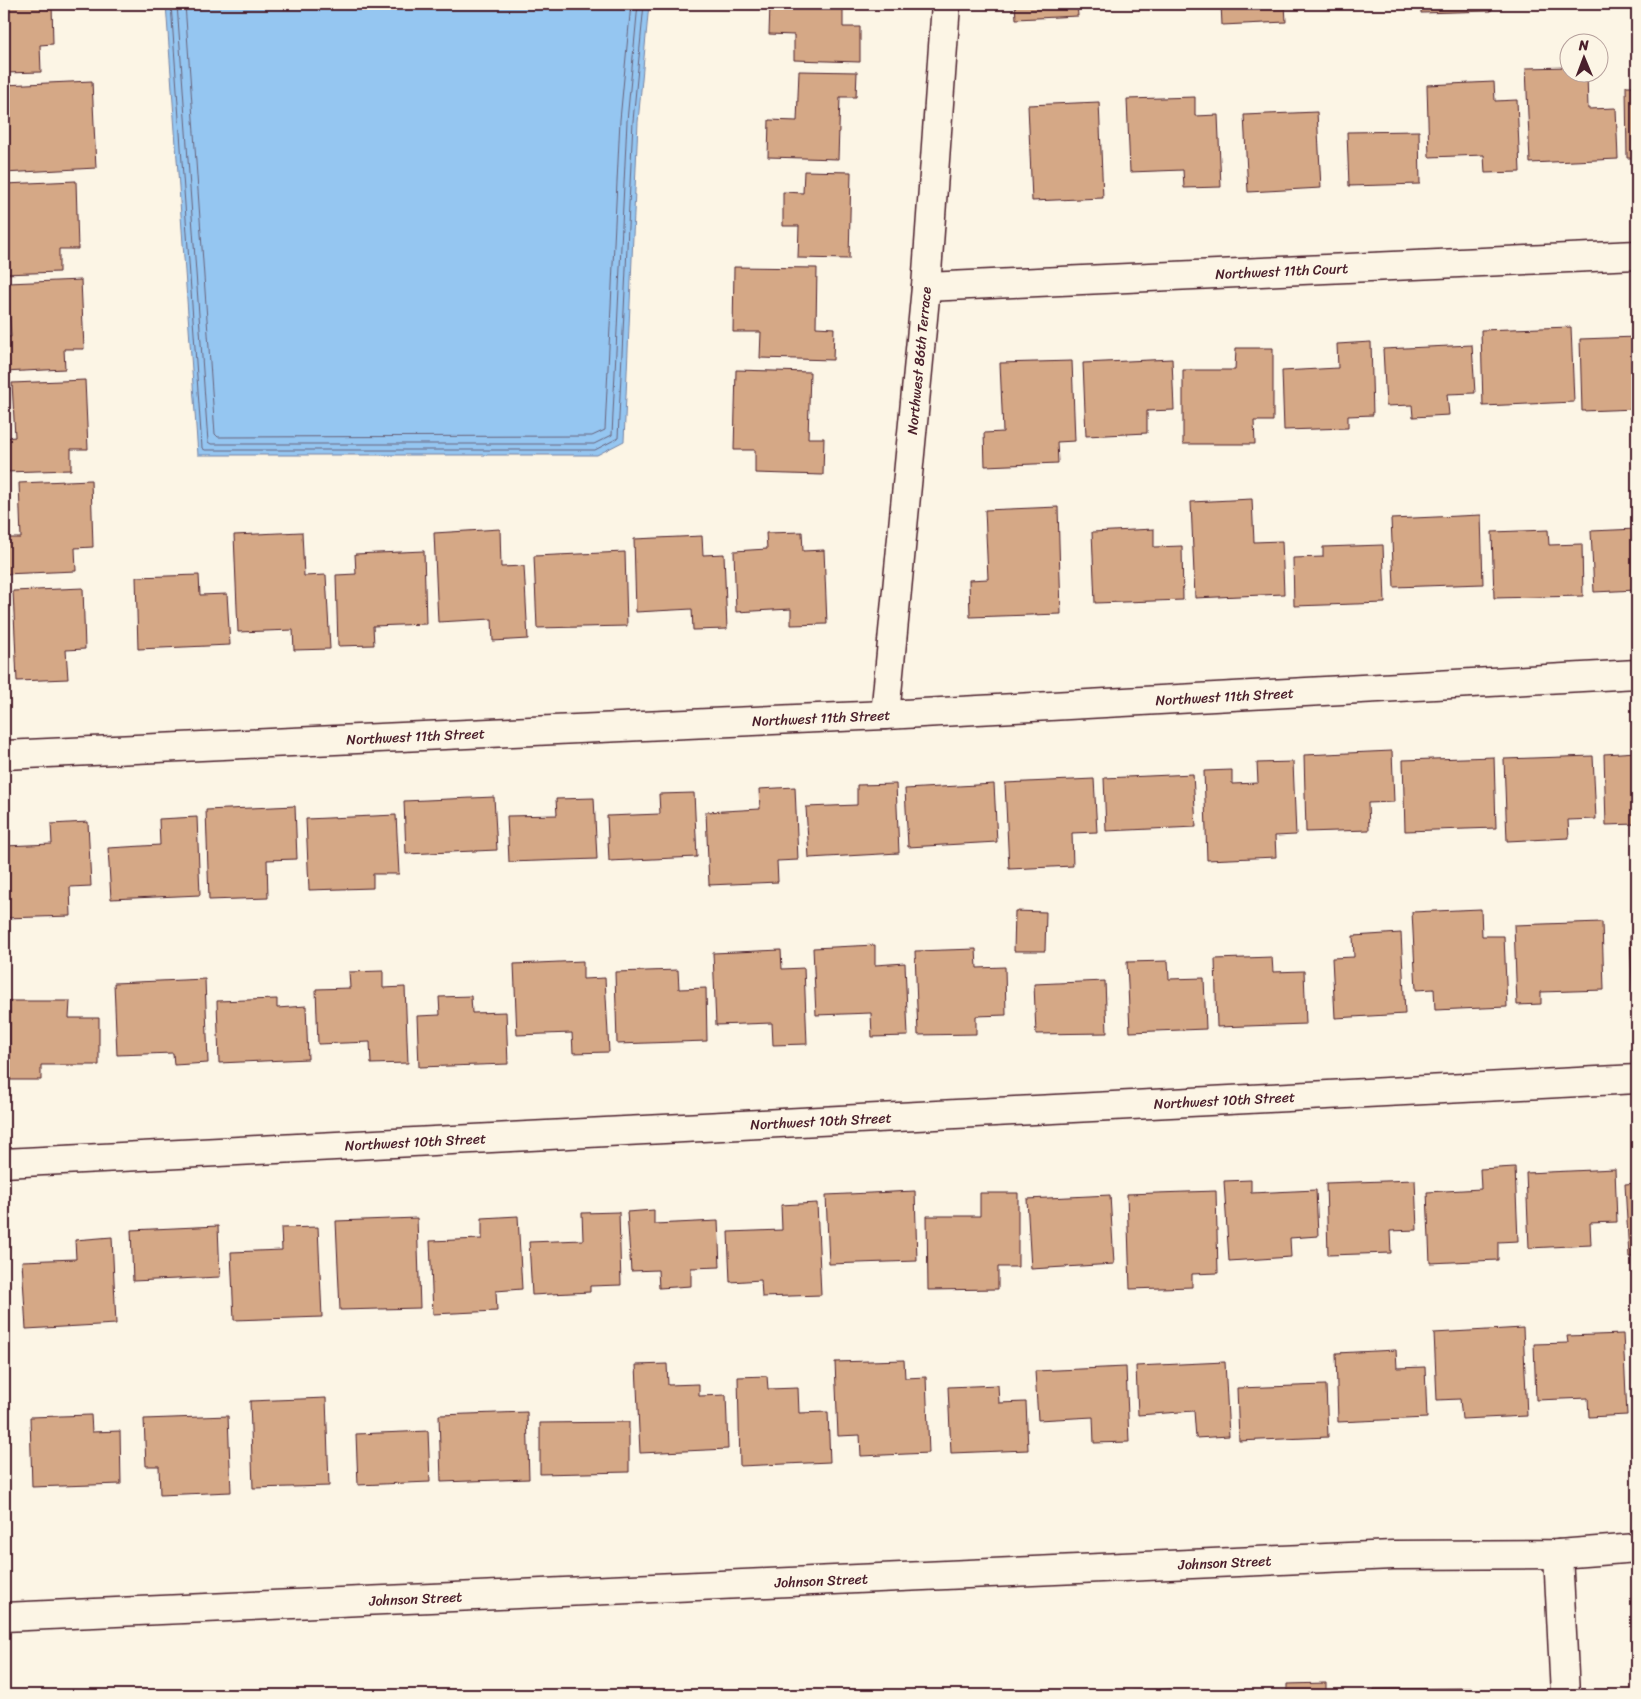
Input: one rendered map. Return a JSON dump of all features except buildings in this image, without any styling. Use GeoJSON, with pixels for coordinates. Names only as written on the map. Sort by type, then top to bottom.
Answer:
{"type":"FeatureCollection","features":[{"type":"Feature","properties":{"kind":"street","name":"Northwest 86th Terrace"},"geometry":{"type":"LineString","coordinates":[[885,715],[926,287],[946,4]]}},
{"type":"Feature","properties":{"kind":"street","name":"Northwest 11th Court"},"geometry":{"type":"LineString","coordinates":[[926,287],[1637,255]]}},
{"type":"Feature","properties":{"kind":"street","name":"Northwest 11th Street"},"geometry":{"type":"LineString","coordinates":[[4,756],[885,715],[1637,674]]}},
{"type":"Feature","properties":{"kind":"street","name":"Northwest 10th Street"},"geometry":{"type":"LineString","coordinates":[[4,1162],[1637,1079]]}},
{"type":"Feature","properties":{"kind":"street","name":"Johnson Street"},"geometry":{"type":"LineString","coordinates":[[4,1617],[1393,1555],[1558,1554],[1637,1548]]}},
{"type":"Feature","properties":{"kind":"street"},"geometry":{"type":"LineString","coordinates":[[1558,1554],[1565,1695]]}},
{"type":"Feature","properties":{"kind":"water"},"geometry":{"type":"Polygon","coordinates":[[[166,4],[649,4],[638,122],[624,441],[597,455],[198,455],[166,4]]]}}]}
